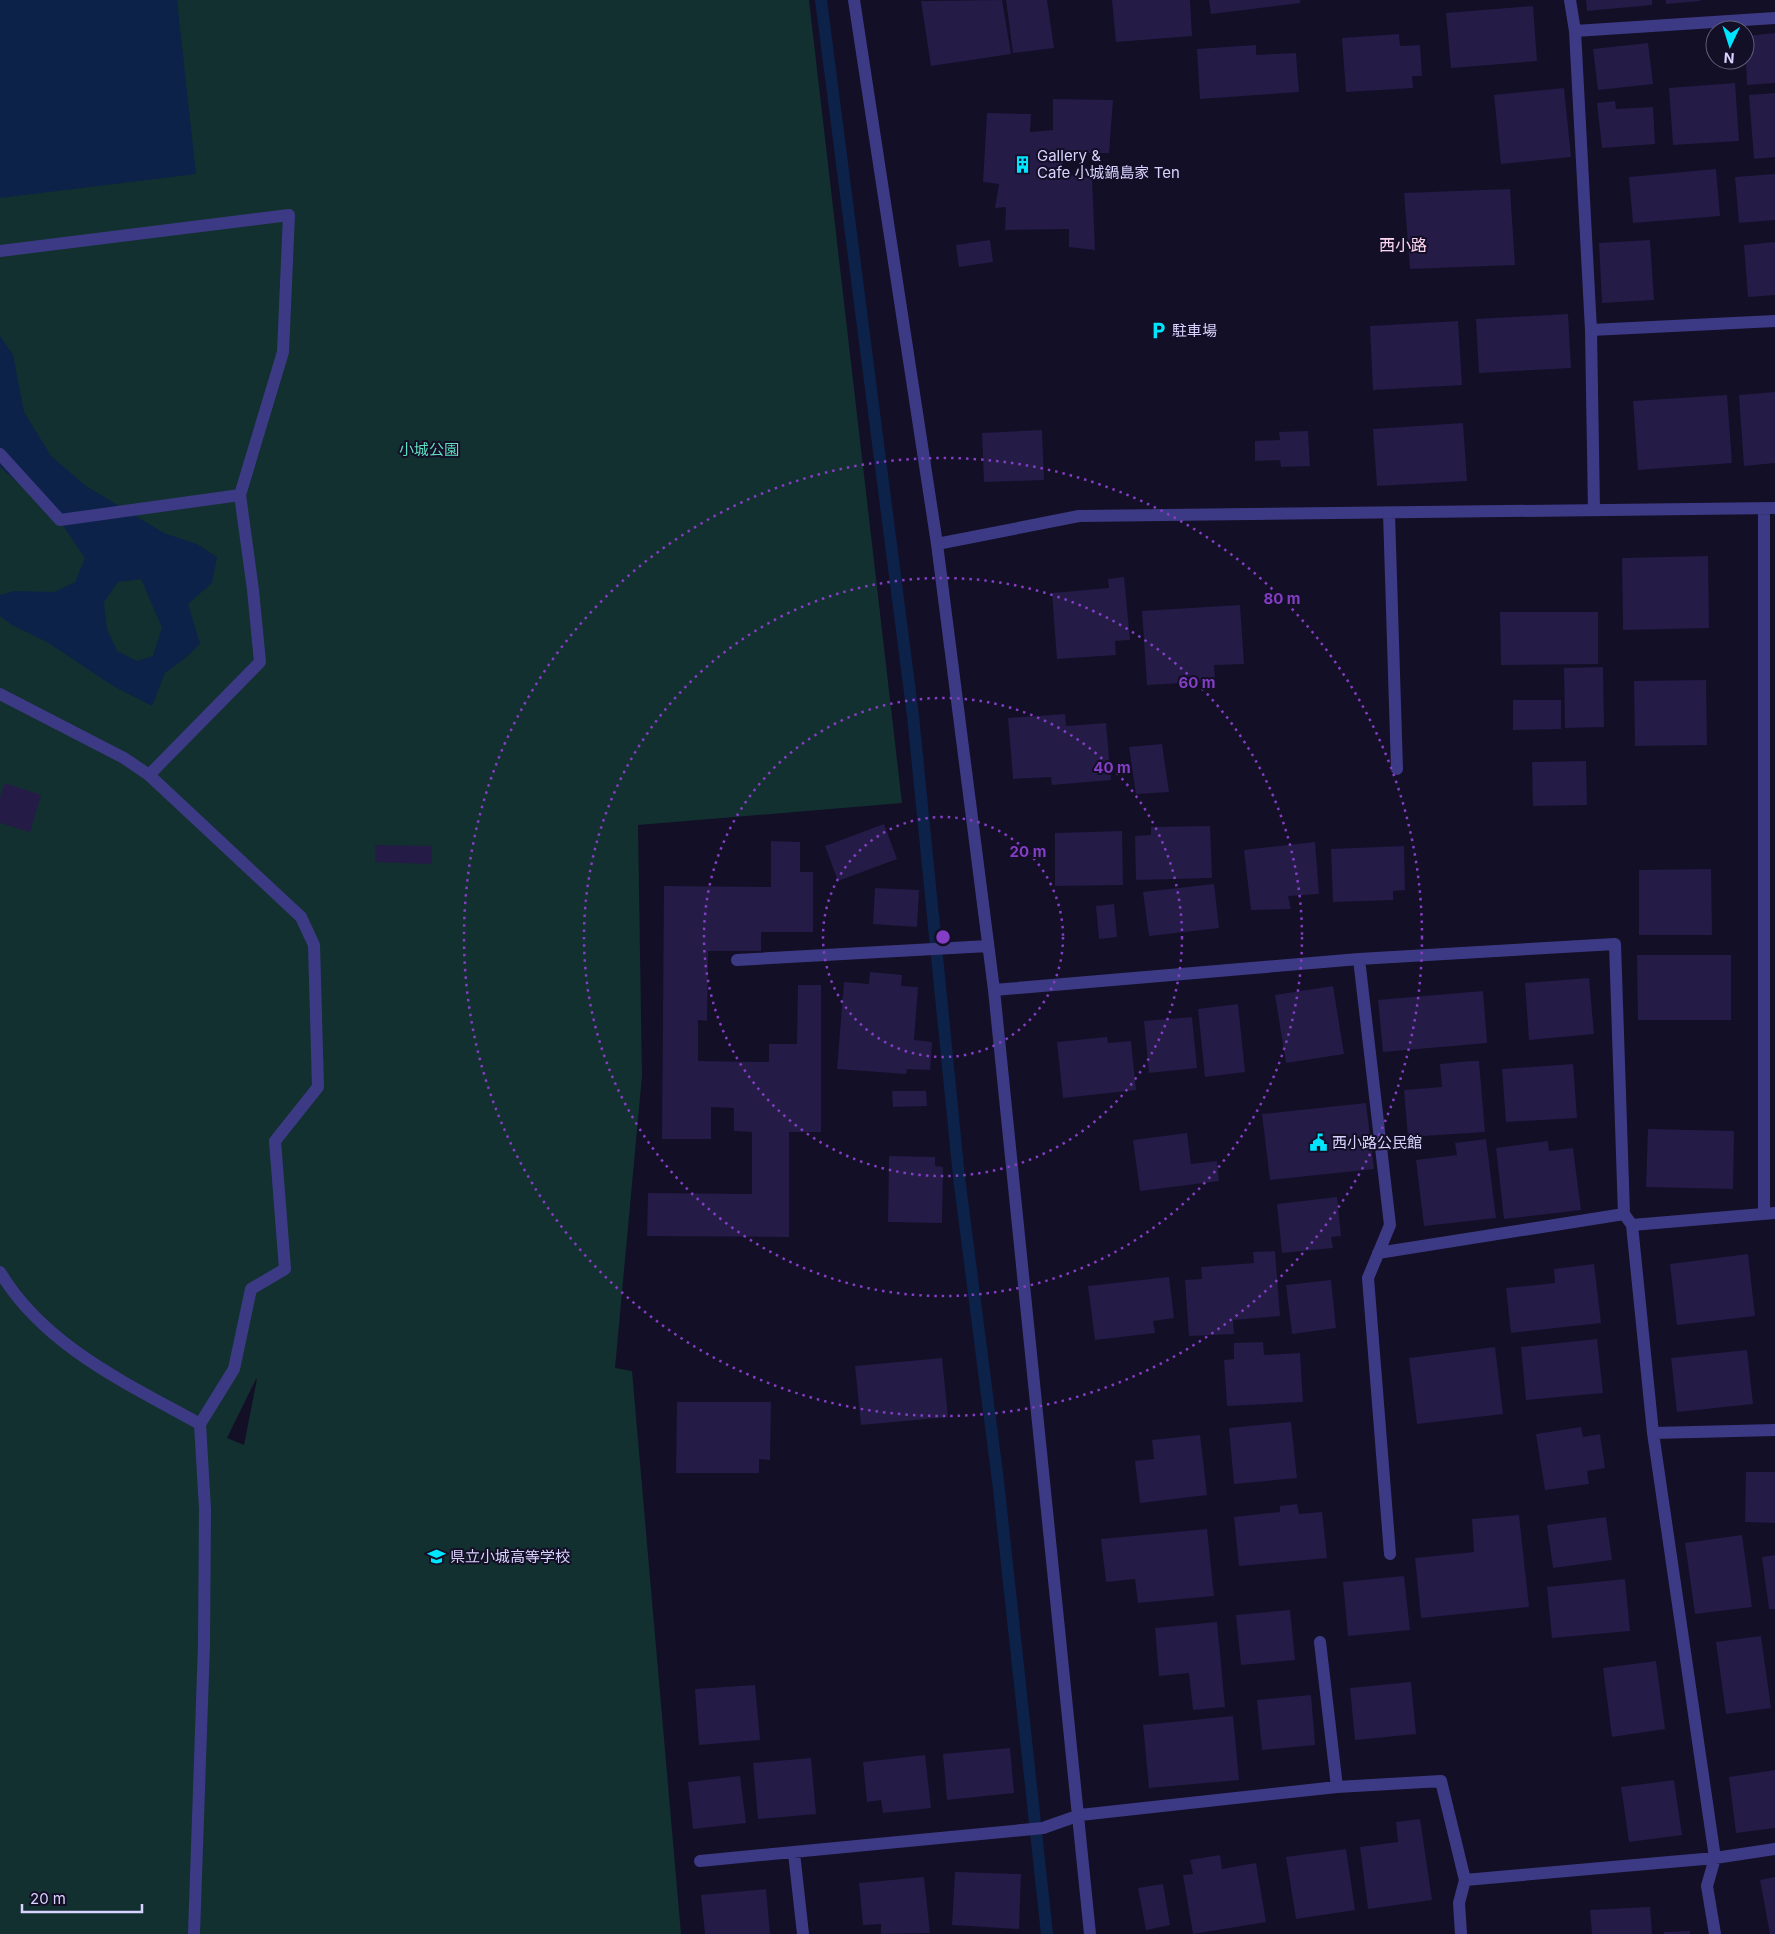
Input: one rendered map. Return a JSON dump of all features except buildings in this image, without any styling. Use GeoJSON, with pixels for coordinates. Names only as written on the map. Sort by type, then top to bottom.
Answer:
{"type":"FeatureCollection","features":[{"type":"Feature","properties":{"kind":"street"},"geometry":{"type":"LineString","coordinates":[[854,0],[937,544],[994,990],[1080,1815],[1090,1934]]}},
{"type":"Feature","properties":{"kind":"street"},"geometry":{"type":"LineString","coordinates":[[1570,0],[1575,30],[1591,330],[1594,510]]}},
{"type":"Feature","properties":{"kind":"street"},"geometry":{"type":"LineString","coordinates":[[1575,30],[1775,18]]}},
{"type":"Feature","properties":{"kind":"street"},"geometry":{"type":"LineString","coordinates":[[0,252],[288,215],[283,352],[240,495],[253,590],[260,662],[149,775]]}},
{"type":"Feature","properties":{"kind":"street"},"geometry":{"type":"LineString","coordinates":[[1591,330],[1775,321]]}},
{"type":"Feature","properties":{"kind":"street"},"geometry":{"type":"LineString","coordinates":[[0,454],[60,520],[240,495]]}},
{"type":"Feature","properties":{"kind":"street"},"geometry":{"type":"LineString","coordinates":[[937,544],[1079,516],[1769,509],[1770,1214],[1632,1225]]}},
{"type":"Feature","properties":{"kind":"street"},"geometry":{"type":"LineString","coordinates":[[1389,513],[1397,769]]}},
{"type":"Feature","properties":{"kind":"street"},"geometry":{"type":"LineString","coordinates":[[0,694],[124,758],[149,775],[302,917],[314,944],[318,1086],[275,1141],[285,1269],[252,1289],[234,1369],[200,1424],[205,1528],[204,1644],[194,1934]]}},
{"type":"Feature","properties":{"kind":"street"},"geometry":{"type":"LineString","coordinates":[[994,990],[1359,959],[1615,944],[1624,1214],[1632,1225],[1653,1433],[1715,1858],[1708,1886],[1715,1934]]}},
{"type":"Feature","properties":{"kind":"street"},"geometry":{"type":"LineString","coordinates":[[737,960],[988,946]]}},
{"type":"Feature","properties":{"kind":"street"},"geometry":{"type":"LineString","coordinates":[[1359,959],[1390,1225],[1368,1278],[1390,1554]]}},
{"type":"Feature","properties":{"kind":"street"},"geometry":{"type":"LineString","coordinates":[[1378,1253],[1624,1214]]}},
{"type":"Feature","properties":{"kind":"street"},"geometry":{"type":"LineString","coordinates":[[0,1272],[10,1288],[52,1332],[102,1370],[200,1424]]}},
{"type":"Feature","properties":{"kind":"street"},"geometry":{"type":"LineString","coordinates":[[1653,1433],[1775,1430]]}},
{"type":"Feature","properties":{"kind":"street"},"geometry":{"type":"LineString","coordinates":[[1320,1642],[1337,1787]]}},
{"type":"Feature","properties":{"kind":"street"},"geometry":{"type":"LineString","coordinates":[[700,1861],[1043,1828],[1080,1815],[1337,1787],[1441,1781],[1465,1880],[1459,1903],[1461,1934]]}},
{"type":"Feature","properties":{"kind":"street"},"geometry":{"type":"LineString","coordinates":[[1465,1880],[1715,1858],[1775,1849]]}},
{"type":"Feature","properties":{"kind":"street"},"geometry":{"type":"LineString","coordinates":[[794,1852],[803,1934]]}},
{"type":"Feature","properties":{"kind":"green space","name":"小城公園"},"geometry":{"type":"Polygon","coordinates":[[[0,0],[809,0],[902,803],[638,825],[642,1076],[615,1368],[632,1371],[681,1934],[0,1934],[0,0]],[[257,1379],[227,1438],[244,1445],[257,1379]]]}},
{"type":"Feature","properties":{"kind":"water"},"geometry":{"type":"Polygon","coordinates":[[[0,0],[177,0],[196,174],[0,198],[0,0]]]}},
{"type":"Feature","properties":{"kind":"water"},"geometry":{"type":"Polygon","coordinates":[[[0,336],[13,355],[24,412],[51,456],[86,486],[164,533],[197,544],[217,557],[212,583],[188,604],[200,644],[165,673],[152,706],[113,686],[47,642],[12,625],[0,616],[0,595],[15,591],[54,592],[75,582],[85,558],[58,518],[0,467],[0,336]],[[141,579],[118,582],[104,602],[107,629],[117,651],[137,661],[153,656],[162,628],[141,579]]]}},
{"type":"Feature","properties":{"kind":"waterway"},"geometry":{"type":"LineString","coordinates":[[821,0],[913,716],[959,1177],[998,1481],[1047,1934]]}},
{"type":"Feature","properties":{"kind":"place","name":"Gallery & Cafe 小城鍋島家 Ten"},"geometry":{"type":"Point","coordinates":[1023,164]}},
{"type":"Feature","properties":{"kind":"place","name":"駐車場"},"geometry":{"type":"Point","coordinates":[1158,330]}},
{"type":"Feature","properties":{"kind":"place","name":"西小路公民館"},"geometry":{"type":"Point","coordinates":[1318,1142]}},
{"type":"Feature","properties":{"kind":"place","name":"県立小城高等学校"},"geometry":{"type":"Point","coordinates":[436,1556]}},
{"type":"Feature","properties":{"kind":"district","name":"西小路"},"geometry":{"type":"Point","coordinates":[1403,245]}}]}
